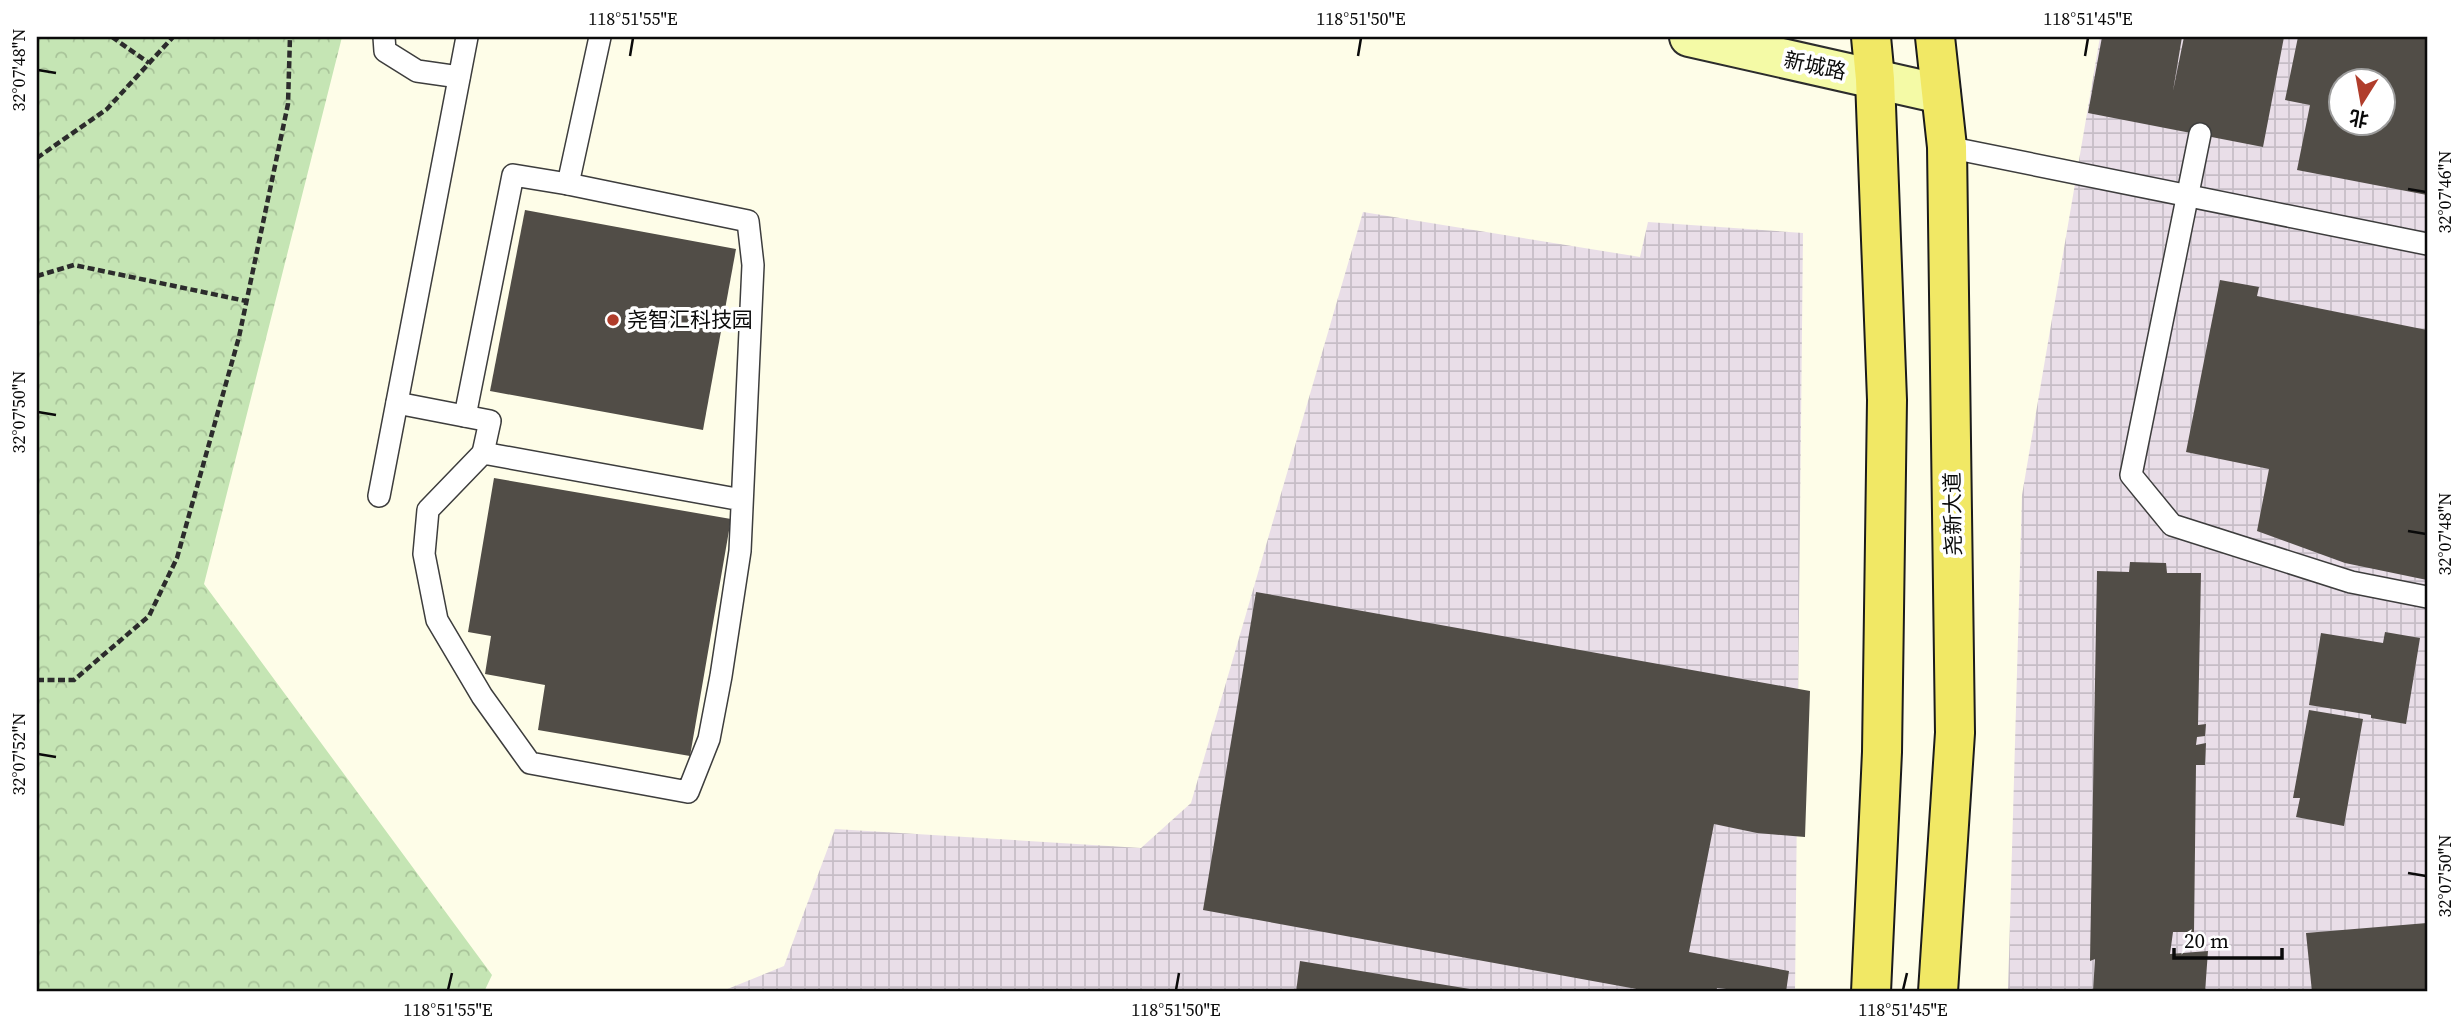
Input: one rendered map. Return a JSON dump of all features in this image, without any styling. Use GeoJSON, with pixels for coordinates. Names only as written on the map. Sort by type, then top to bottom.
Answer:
{"type":"FeatureCollection","features":[{"type":"Feature","properties":{"kind":"main road","name":"新城路"},"geometry":{"type":"LineString","coordinates":[[1689,37],[1941,94]]}},
{"type":"Feature","properties":{"kind":"main road"},"geometry":{"type":"LineString","coordinates":[[1871,37],[1875,79],[1887,400],[1882,752],[1871,992]]}},
{"type":"Feature","properties":{"kind":"main road","name":"尧新大道"},"geometry":{"type":"LineString","coordinates":[[1935,37],[1947,147],[1955,733],[1938,992]]}},
{"type":"Feature","properties":{"kind":"lane"},"geometry":{"type":"LineString","coordinates":[[384,37],[384,51],[417,71],[459,77]]}},
{"type":"Feature","properties":{"kind":"lane"},"geometry":{"type":"LineString","coordinates":[[379,496],[467,37]]}},
{"type":"Feature","properties":{"kind":"lane"},"geometry":{"type":"LineString","coordinates":[[568,184],[600,37]]}},
{"type":"Feature","properties":{"kind":"lane"},"geometry":{"type":"LineString","coordinates":[[2200,134],[2132,475],[2172,526],[2351,582],[2427,597]]}},
{"type":"Feature","properties":{"kind":"lane"},"geometry":{"type":"LineString","coordinates":[[1947,147],[2427,244]]}},
{"type":"Feature","properties":{"kind":"lane"},"geometry":{"type":"LineString","coordinates":[[397,403],[490,421],[483,453],[428,510],[424,554],[437,620],[482,696],[530,763],[688,792],[709,739],[740,551],[753,265],[748,221],[513,175],[465,416]]}},
{"type":"Feature","properties":{"kind":"lane"},"geometry":{"type":"LineString","coordinates":[[483,453],[742,500]]}},
{"type":"Feature","properties":{"kind":"path"},"geometry":{"type":"LineString","coordinates":[[112,37],[149,63]]}},
{"type":"Feature","properties":{"kind":"path"},"geometry":{"type":"LineString","coordinates":[[37,158],[107,109],[173,37]]}},
{"type":"Feature","properties":{"kind":"path"},"geometry":{"type":"LineString","coordinates":[[37,680],[74,680],[149,615],[177,558],[235,351],[246,301],[288,104],[290,37]]}},
{"type":"Feature","properties":{"kind":"path"},"geometry":{"type":"LineString","coordinates":[[37,276],[74,265],[246,301]]}},
{"type":"Feature","properties":{"kind":"shaded area"},"geometry":{"type":"Polygon","coordinates":[[[2100,37],[2427,37],[2427,992],[2008,992],[2022,495],[2100,37]]]}},
{"type":"Feature","properties":{"kind":"shaded area"},"geometry":{"type":"Polygon","coordinates":[[[1363,212],[1640,257],[1648,222],[1803,233],[1795,992],[720,992],[784,966],[835,829],[1141,848],[1191,803],[1363,212]]]}},
{"type":"Feature","properties":{"kind":"green space"},"geometry":{"type":"Polygon","coordinates":[[[37,37],[342,37],[204,584],[492,975],[484,992],[37,992],[37,37]]]}},
{"type":"Feature","properties":{"kind":"building"},"geometry":{"type":"Polygon","coordinates":[[[2102,37],[2182,37],[2173,91],[2184,37],[2284,37],[2263,147],[2088,113],[2102,37]]]}},
{"type":"Feature","properties":{"kind":"building"},"geometry":{"type":"Polygon","coordinates":[[[2298,37],[2427,37],[2427,195],[2297,170],[2310,105],[2285,100],[2298,37]]]}},
{"type":"Feature","properties":{"kind":"building","name":"尧智汇科技园"},"geometry":{"type":"Polygon","coordinates":[[[525,210],[736,249],[703,430],[490,391],[525,210]]]}},
{"type":"Feature","properties":{"kind":"building"},"geometry":{"type":"Polygon","coordinates":[[[2220,280],[2259,287],[2257,296],[2427,330],[2427,580],[2345,563],[2257,531],[2269,469],[2186,452],[2220,280]]]}},
{"type":"Feature","properties":{"kind":"building"},"geometry":{"type":"Polygon","coordinates":[[[494,478],[731,519],[690,756],[538,730],[545,685],[485,674],[491,636],[468,632],[494,478]]]}},
{"type":"Feature","properties":{"kind":"building"},"geometry":{"type":"Polygon","coordinates":[[[2130,562],[2166,563],[2167,573],[2201,573],[2198,725],[2206,724],[2205,736],[2197,737],[2196,745],[2206,743],[2205,765],[2196,765],[2194,932],[2173,932],[2170,954],[2208,951],[2205,992],[2093,992],[2095,959],[2090,961],[2097,571],[2129,572],[2130,562]]]}},
{"type":"Feature","properties":{"kind":"building"},"geometry":{"type":"Polygon","coordinates":[[[1256,592],[1810,691],[1805,837],[1757,833],[1714,824],[1689,952],[1789,971],[1786,992],[1717,988],[1716,992],[1653,992],[1203,910],[1256,592]]]}},
{"type":"Feature","properties":{"kind":"building"},"geometry":{"type":"Polygon","coordinates":[[[2385,632],[2420,638],[2406,724],[2371,718],[2371,715],[2309,705],[2321,633],[2383,643],[2385,632]]]}},
{"type":"Feature","properties":{"kind":"building"},"geometry":{"type":"Polygon","coordinates":[[[2309,710],[2363,719],[2344,826],[2296,817],[2300,798],[2293,798],[2309,710]]]}},
{"type":"Feature","properties":{"kind":"building"},"geometry":{"type":"Polygon","coordinates":[[[2427,923],[2427,992],[2312,992],[2306,933],[2427,923]]]}},
{"type":"Feature","properties":{"kind":"building"},"geometry":{"type":"Polygon","coordinates":[[[1300,961],[1482,991],[1482,992],[1296,992],[1300,961]]]}},
{"type":"Feature","properties":{"kind":"place","name":"尧智汇科技园"},"geometry":{"type":"Point","coordinates":[613,320]}}]}
